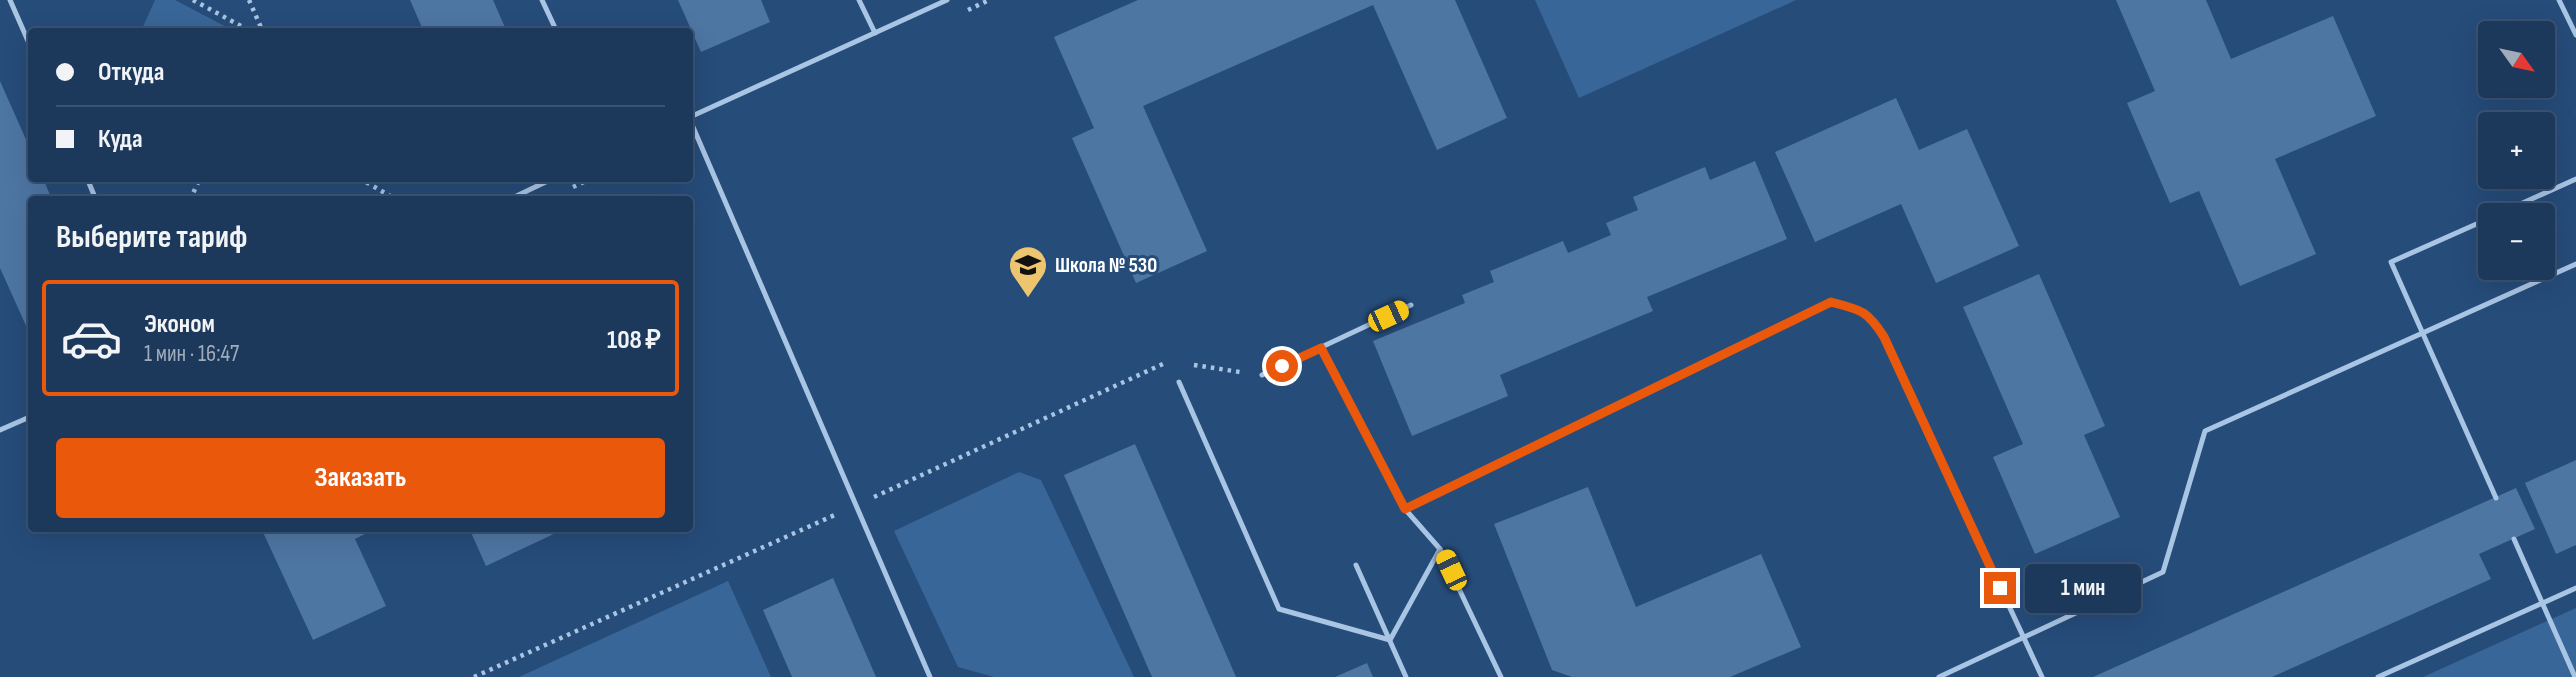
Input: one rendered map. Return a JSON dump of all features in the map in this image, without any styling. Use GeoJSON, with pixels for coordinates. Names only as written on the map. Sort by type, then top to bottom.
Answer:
{"type":"FeatureCollection","features":[{"type":"Feature","properties":{"kind":"lane"},"geometry":{"type":"LineString","coordinates":[[10,0],[28,41]]}},
{"type":"Feature","properties":{"kind":"lane"},"geometry":{"type":"LineString","coordinates":[[542,0],[554,28]]}},
{"type":"Feature","properties":{"kind":"lane"},"geometry":{"type":"LineString","coordinates":[[859,0],[875,33]]}},
{"type":"Feature","properties":{"kind":"lane"},"geometry":{"type":"LineString","coordinates":[[693,117],[947,0]]}},
{"type":"Feature","properties":{"kind":"lane"},"geometry":{"type":"LineString","coordinates":[[2559,0],[2576,36]]}},
{"type":"Feature","properties":{"kind":"lane"},"geometry":{"type":"LineString","coordinates":[[693,125],[930,677]]}},
{"type":"Feature","properties":{"kind":"lane"},"geometry":{"type":"LineString","coordinates":[[2523,203],[2576,179]]}},
{"type":"Feature","properties":{"kind":"lane"},"geometry":{"type":"LineString","coordinates":[[516,196],[546,182]]}},
{"type":"Feature","properties":{"kind":"lane"},"geometry":{"type":"LineString","coordinates":[[2478,223],[2391,262],[2496,498]]}},
{"type":"Feature","properties":{"kind":"lane"},"geometry":{"type":"LineString","coordinates":[[1939,677],[2163,572],[2205,431],[2576,264]]}},
{"type":"Feature","properties":{"kind":"lane"},"geometry":{"type":"LineString","coordinates":[[1405,509],[1831,302],[1857,309],[1871,317],[1884,337],[2042,677]]}},
{"type":"Feature","properties":{"kind":"lane"},"geometry":{"type":"LineString","coordinates":[[1262,375],[1411,305]]}},
{"type":"Feature","properties":{"kind":"lane"},"geometry":{"type":"LineString","coordinates":[[1321,348],[1405,509],[1440,549],[1501,677]]}},
{"type":"Feature","properties":{"kind":"lane"},"geometry":{"type":"LineString","coordinates":[[1179,382],[1279,609],[1390,640]]}},
{"type":"Feature","properties":{"kind":"lane"},"geometry":{"type":"LineString","coordinates":[[0,430],[28,418]]}},
{"type":"Feature","properties":{"kind":"lane"},"geometry":{"type":"LineString","coordinates":[[2514,538],[2575,677]]}},
{"type":"Feature","properties":{"kind":"lane"},"geometry":{"type":"LineString","coordinates":[[1390,640],[1440,549]]}},
{"type":"Feature","properties":{"kind":"lane"},"geometry":{"type":"LineString","coordinates":[[1356,565],[1406,677]]}},
{"type":"Feature","properties":{"kind":"lane"},"geometry":{"type":"LineString","coordinates":[[2378,677],[2576,588]]}},
{"type":"Feature","properties":{"kind":"path"},"geometry":{"type":"LineString","coordinates":[[193,0],[245,28]]}},
{"type":"Feature","properties":{"kind":"path"},"geometry":{"type":"LineString","coordinates":[[249,0],[261,28]]}},
{"type":"Feature","properties":{"kind":"path"},"geometry":{"type":"LineString","coordinates":[[366,182],[390,196]]}},
{"type":"Feature","properties":{"kind":"path"},"geometry":{"type":"LineString","coordinates":[[1169,362],[1179,382]]}},
{"type":"Feature","properties":{"kind":"path"},"geometry":{"type":"LineString","coordinates":[[474,677],[1169,362],[1262,375]]}},
{"type":"Feature","properties":{"kind":"shaded area"},"geometry":{"type":"Polygon","coordinates":[[[155,0],[175,0],[228,28],[142,28],[155,0]]]}},
{"type":"Feature","properties":{"kind":"shaded area"},"geometry":{"type":"Polygon","coordinates":[[[1535,0],[1796,0],[1579,98],[1535,0]]]}},
{"type":"Feature","properties":{"kind":"shaded area"},"geometry":{"type":"Polygon","coordinates":[[[1019,472],[1041,480],[1134,677],[994,677],[958,667],[894,531],[1019,472]]]}},
{"type":"Feature","properties":{"kind":"shaded area"},"geometry":{"type":"Polygon","coordinates":[[[728,581],[771,677],[519,677],[728,581]]]}},
{"type":"Feature","properties":{"kind":"shaded area"},"geometry":{"type":"Polygon","coordinates":[[[2576,608],[2576,677],[2423,677],[2576,608]]]}},
{"type":"Feature","properties":{"kind":"building"},"geometry":{"type":"Polygon","coordinates":[[[410,0],[493,0],[505,28],[422,28],[410,0]]]}},
{"type":"Feature","properties":{"kind":"building"},"geometry":{"type":"Polygon","coordinates":[[[678,0],[761,0],[770,22],[701,52],[693,28],[690,28],[678,0]]]}},
{"type":"Feature","properties":{"kind":"building"},"geometry":{"type":"Polygon","coordinates":[[[1138,0],[1455,0],[1507,118],[1437,150],[1373,5],[1143,106],[1207,251],[1136,283],[1072,138],[1094,128],[1054,37],[1138,0]]]}},
{"type":"Feature","properties":{"kind":"building"},"geometry":{"type":"Polygon","coordinates":[[[2116,0],[2206,0],[2231,59],[2333,16],[2376,116],[2275,159],[2316,254],[2240,286],[2199,191],[2170,203],[2127,103],[2155,91],[2116,0]]]}},
{"type":"Feature","properties":{"kind":"building"},"geometry":{"type":"Polygon","coordinates":[[[0,81],[28,144],[28,182],[45,182],[50,196],[28,196],[28,330],[0,268],[0,81]]]}},
{"type":"Feature","properties":{"kind":"building"},"geometry":{"type":"Polygon","coordinates":[[[1896,98],[1919,150],[1967,129],[2019,246],[1936,283],[1901,204],[1815,242],[1775,152],[1896,98]]]}},
{"type":"Feature","properties":{"kind":"building"},"geometry":{"type":"Polygon","coordinates":[[[1755,161],[1787,239],[1647,297],[1653,311],[1500,375],[1508,396],[1412,436],[1373,341],[1465,303],[1462,295],[1494,282],[1490,271],[1563,241],[1568,253],[1611,235],[1606,223],[1638,210],[1633,197],[1705,167],[1710,180],[1755,161]]]}},
{"type":"Feature","properties":{"kind":"building"},"geometry":{"type":"Polygon","coordinates":[[[2039,274],[2105,426],[2084,435],[2120,517],[2035,554],[1993,457],[2023,444],[1963,307],[2039,274]]]}},
{"type":"Feature","properties":{"kind":"building"},"geometry":{"type":"Polygon","coordinates":[[[1135,444],[1236,677],[1152,677],[1064,475],[1135,444]]]}},
{"type":"Feature","properties":{"kind":"building"},"geometry":{"type":"Polygon","coordinates":[[[2576,460],[2576,545],[2556,554],[2525,483],[2576,460]]]}},
{"type":"Feature","properties":{"kind":"building"},"geometry":{"type":"Polygon","coordinates":[[[1588,487],[1636,607],[1761,554],[1801,647],[1730,677],[1572,677],[1552,670],[1494,524],[1588,487]]]}},
{"type":"Feature","properties":{"kind":"building"},"geometry":{"type":"Polygon","coordinates":[[[2516,488],[2535,529],[2479,554],[2491,579],[2272,677],[2093,677],[2516,488]]]}},
{"type":"Feature","properties":{"kind":"building"},"geometry":{"type":"Polygon","coordinates":[[[263,532],[369,532],[355,539],[386,606],[313,640],[263,532]]]}},
{"type":"Feature","properties":{"kind":"building"},"geometry":{"type":"Polygon","coordinates":[[[471,532],[558,532],[486,566],[471,532]]]}},
{"type":"Feature","properties":{"kind":"building"},"geometry":{"type":"Polygon","coordinates":[[[833,578],[876,677],[792,677],[763,610],[833,578]]]}},
{"type":"Feature","properties":{"kind":"building"},"geometry":{"type":"Polygon","coordinates":[[[1367,663],[1373,677],[1335,677],[1367,663]]]}},
{"type":"Feature","properties":{"kind":"place","name":"Школа № 530"},"geometry":{"type":"Point","coordinates":[1028,299]}},
{"type":"Feature","properties":{"kind":"route"},"geometry":{"type":"LineString","coordinates":[[1282,366],[1321,348],[1405,509],[1831,302],[1857,309],[1871,317],[1884,337],[2000,588]]}}]}
